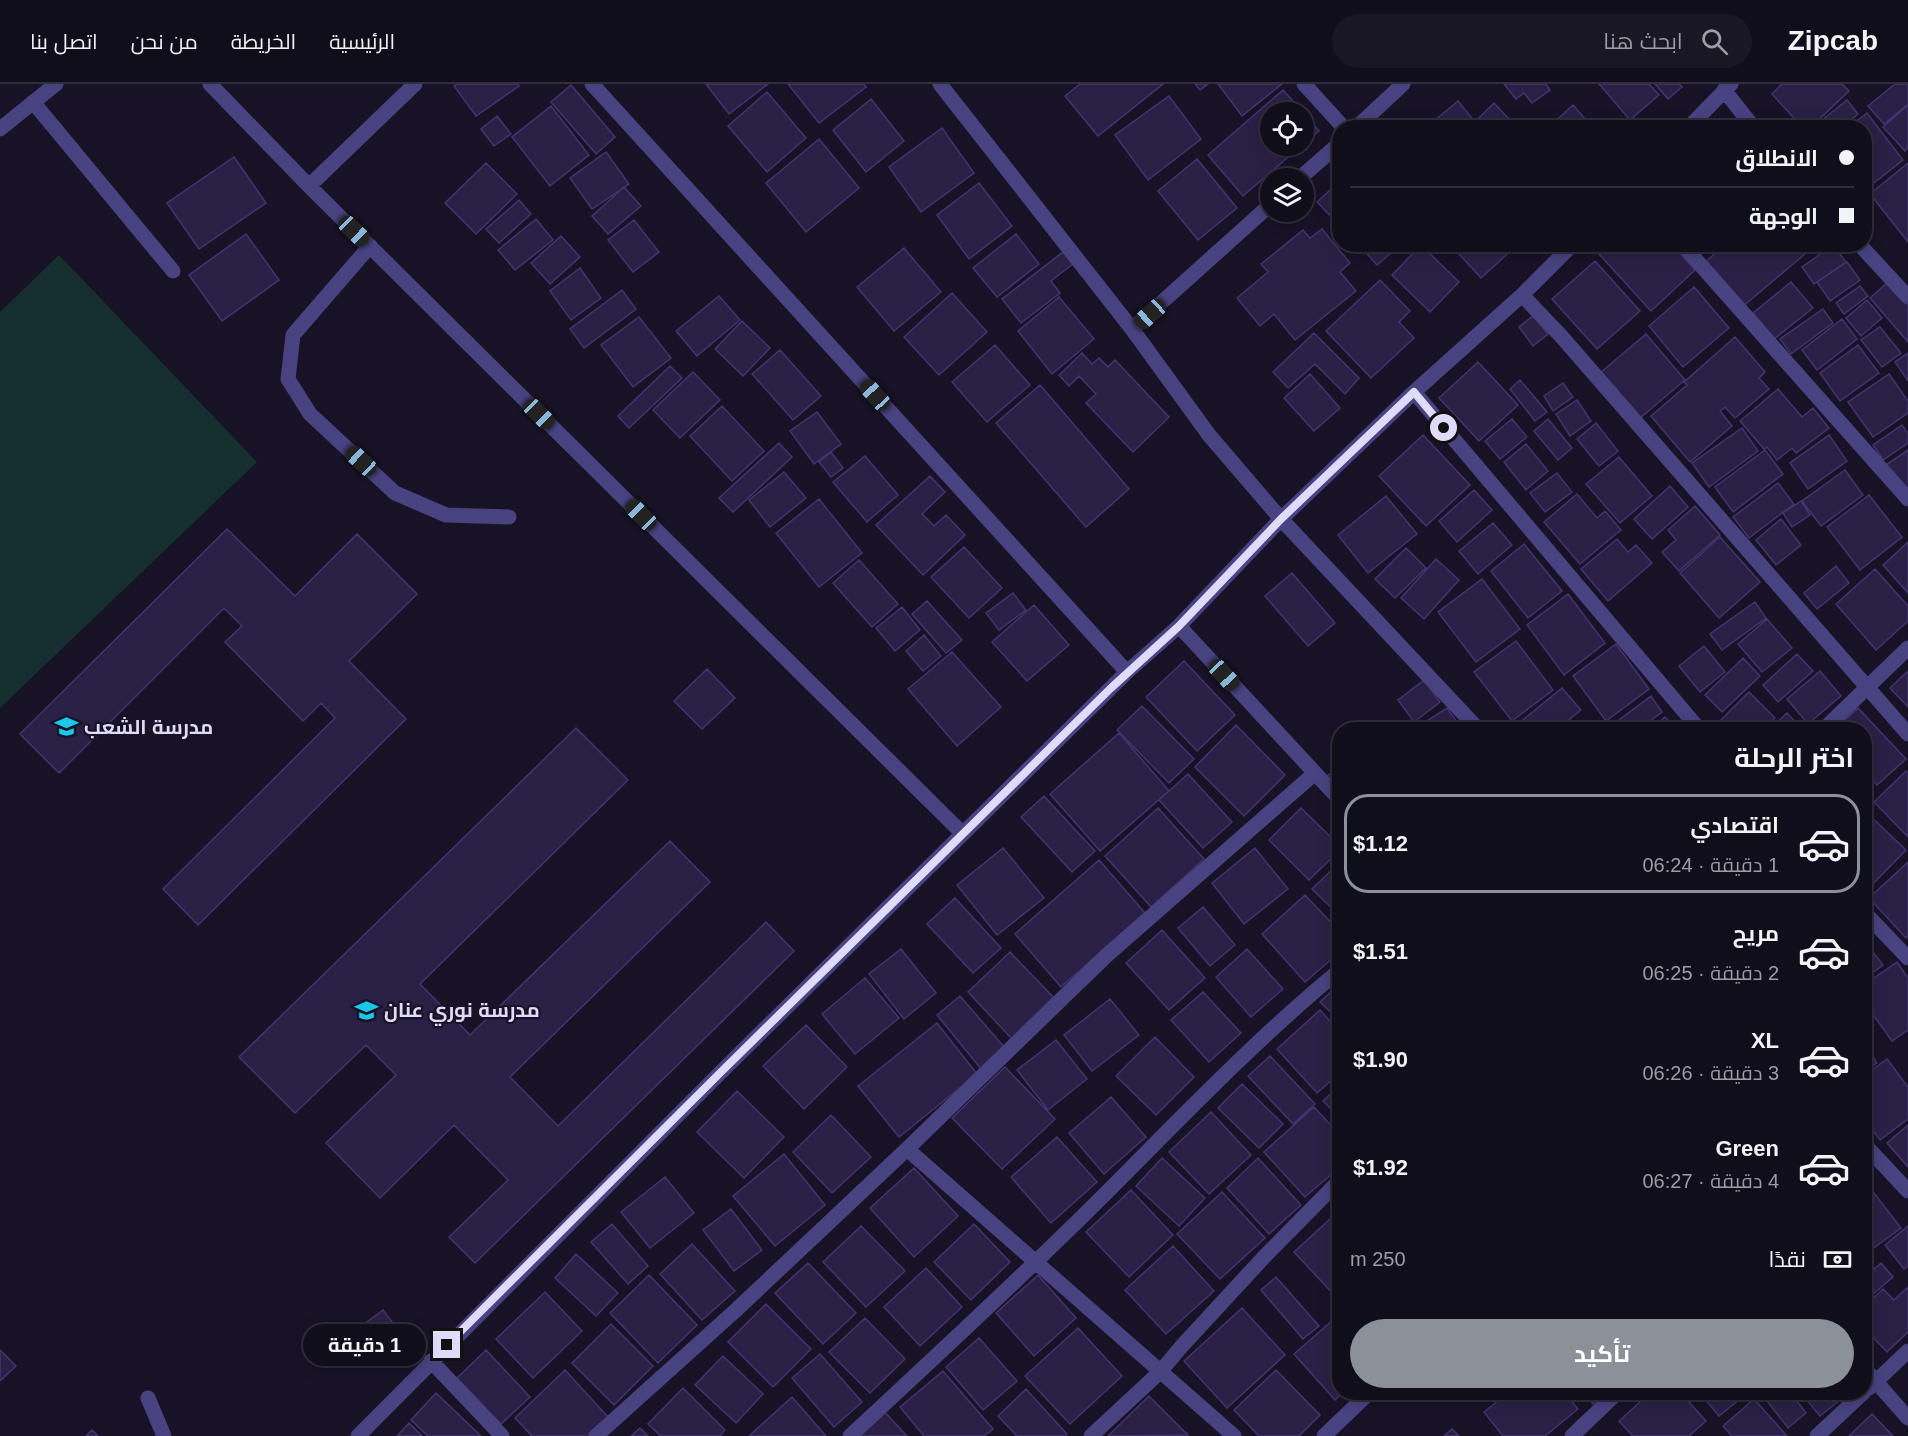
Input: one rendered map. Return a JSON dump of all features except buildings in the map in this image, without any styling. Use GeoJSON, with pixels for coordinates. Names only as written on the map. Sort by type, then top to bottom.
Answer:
{"type":"FeatureCollection","features":[{"type":"Feature","properties":{"kind":"street"},"geometry":{"type":"LineString","coordinates":[[0,129],[56,84]]}},
{"type":"Feature","properties":{"kind":"street"},"geometry":{"type":"LineString","coordinates":[[210,84],[309,186],[963,834]]}},
{"type":"Feature","properties":{"kind":"street"},"geometry":{"type":"LineString","coordinates":[[309,186],[415,84]]}},
{"type":"Feature","properties":{"kind":"street"},"geometry":{"type":"LineString","coordinates":[[592,84],[1127,672]]}},
{"type":"Feature","properties":{"kind":"street"},"geometry":{"type":"LineString","coordinates":[[940,84],[1132,329],[1209,435],[1281,519],[1471,722]]}},
{"type":"Feature","properties":{"kind":"street"},"geometry":{"type":"LineString","coordinates":[[1304,84],[1337,120]]}},
{"type":"Feature","properties":{"kind":"street"},"geometry":{"type":"LineString","coordinates":[[1365,120],[1403,84]]}},
{"type":"Feature","properties":{"kind":"street"},"geometry":{"type":"LineString","coordinates":[[1696,120],[1728,87],[1749,120]]}},
{"type":"Feature","properties":{"kind":"street"},"geometry":{"type":"LineString","coordinates":[[33,102],[173,271]]}},
{"type":"Feature","properties":{"kind":"street"},"geometry":{"type":"LineString","coordinates":[[1311,168],[1332,150]]}},
{"type":"Feature","properties":{"kind":"street"},"geometry":{"type":"LineString","coordinates":[[1132,329],[1260,214]]}},
{"type":"Feature","properties":{"kind":"street"},"geometry":{"type":"LineString","coordinates":[[370,246],[293,335],[288,378],[310,414],[394,493],[446,515],[510,517]]}},
{"type":"Feature","properties":{"kind":"street"},"geometry":{"type":"LineString","coordinates":[[358,1436],[723,1070],[1127,672],[1179,626],[1281,519],[1414,392],[1522,295],[1565,252]]}},
{"type":"Feature","properties":{"kind":"street"},"geometry":{"type":"LineString","coordinates":[[1689,252],[1908,499]]}},
{"type":"Feature","properties":{"kind":"street"},"geometry":{"type":"LineString","coordinates":[[1866,252],[1908,297]]}},
{"type":"Feature","properties":{"kind":"street"},"geometry":{"type":"LineString","coordinates":[[1522,295],[1569,345],[1908,734]]}},
{"type":"Feature","properties":{"kind":"street"},"geometry":{"type":"LineString","coordinates":[[1414,392],[1693,722]]}},
{"type":"Feature","properties":{"kind":"street"},"geometry":{"type":"LineString","coordinates":[[1179,626],[1332,791]]}},
{"type":"Feature","properties":{"kind":"street"},"geometry":{"type":"LineString","coordinates":[[1831,722],[1908,648]]}},
{"type":"Feature","properties":{"kind":"street"},"geometry":{"type":"LineString","coordinates":[[596,1436],[735,1311],[907,1149],[1106,956],[1315,773]]}},
{"type":"Feature","properties":{"kind":"street"},"geometry":{"type":"LineString","coordinates":[[1872,920],[1908,958]]}},
{"type":"Feature","properties":{"kind":"street"},"geometry":{"type":"LineString","coordinates":[[850,1436],[1036,1262],[1220,1080],[1332,976]]}},
{"type":"Feature","properties":{"kind":"street"},"geometry":{"type":"LineString","coordinates":[[907,1149],[1234,1436]]}},
{"type":"Feature","properties":{"kind":"street"},"geometry":{"type":"LineString","coordinates":[[1872,1153],[1908,1191]]}},
{"type":"Feature","properties":{"kind":"street"},"geometry":{"type":"LineString","coordinates":[[1092,1436],[1161,1372],[1264,1257],[1332,1188]]}},
{"type":"Feature","properties":{"kind":"street"},"geometry":{"type":"LineString","coordinates":[[1872,1384],[1908,1351]]}},
{"type":"Feature","properties":{"kind":"street"},"geometry":{"type":"LineString","coordinates":[[431,1361],[502,1436]]}},
{"type":"Feature","properties":{"kind":"street"},"geometry":{"type":"LineString","coordinates":[[1872,1391],[1908,1418]]}},
{"type":"Feature","properties":{"kind":"street"},"geometry":{"type":"LineString","coordinates":[[148,1398],[164,1436]]}},
{"type":"Feature","properties":{"kind":"street"},"geometry":{"type":"LineString","coordinates":[[1324,1436],[1362,1400]]}},
{"type":"Feature","properties":{"kind":"street"},"geometry":{"type":"LineString","coordinates":[[1572,1436],[1610,1400]]}},
{"type":"Feature","properties":{"kind":"street"},"geometry":{"type":"LineString","coordinates":[[1817,1436],[1855,1400]]}},
{"type":"Feature","properties":{"kind":"green space"},"geometry":{"type":"Polygon","coordinates":[[[59,255],[257,462],[0,708],[0,312],[59,255]]]}},
{"type":"Feature","properties":{"kind":"place","name":"مدرسة الشعب"},"geometry":{"type":"Point","coordinates":[66,727]}},
{"type":"Feature","properties":{"kind":"place","name":"مدرسة نوري عنان"},"geometry":{"type":"Point","coordinates":[366,1010]}},
{"type":"Feature","properties":{"kind":"route"},"geometry":{"type":"LineString","coordinates":[[447,1345],[1127,672],[1179,626],[1281,519],[1414,392],[1444,428]]}}]}
